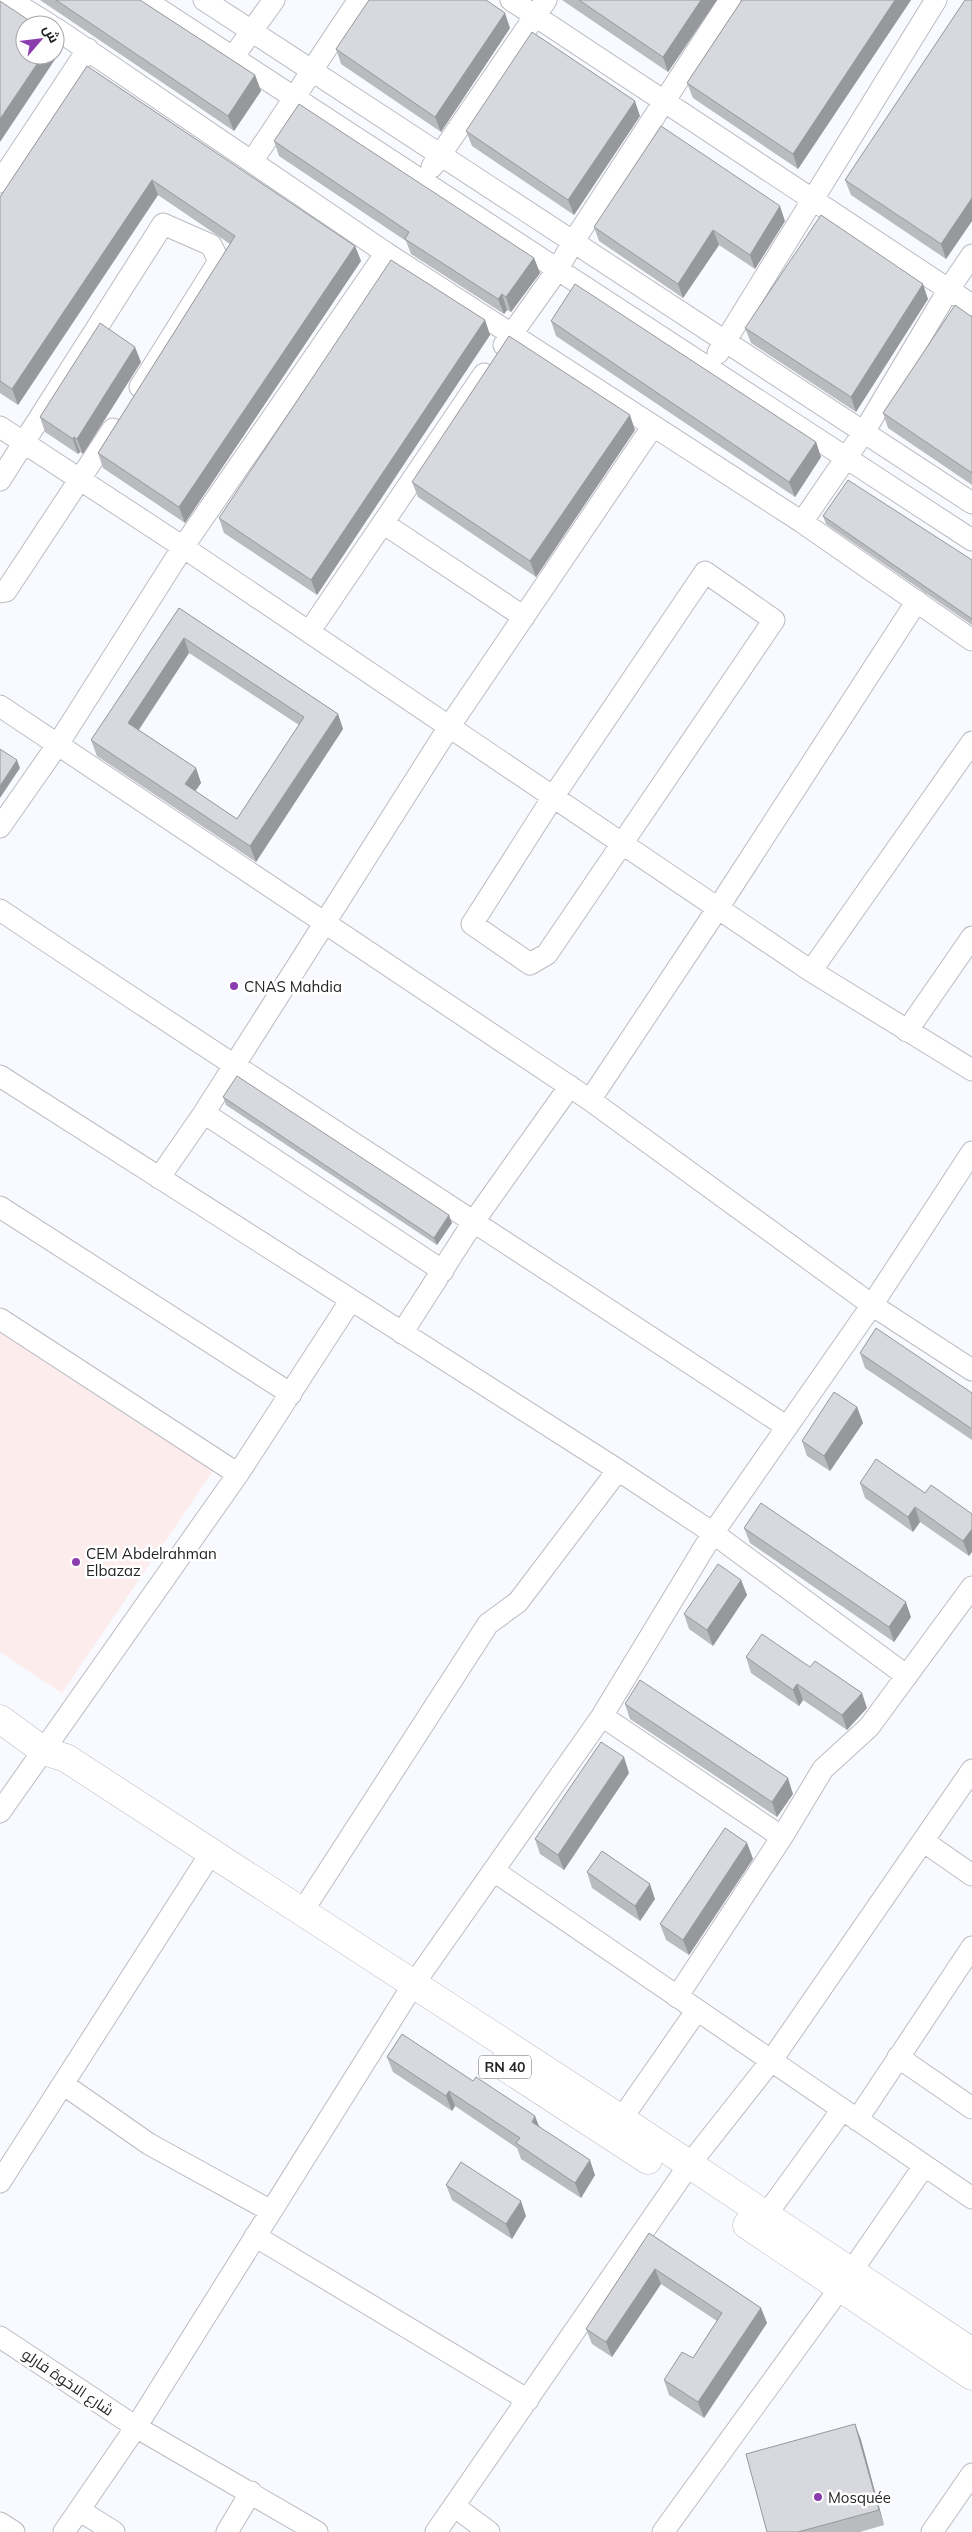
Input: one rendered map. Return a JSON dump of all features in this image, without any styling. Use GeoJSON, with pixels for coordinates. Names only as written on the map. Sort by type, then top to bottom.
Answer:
{"type":"FeatureCollection","features":[{"type":"Feature","properties":{"kind":"main road","name":"RN 40"},"geometry":{"type":"LineString","coordinates":[[0,1719],[44,1751],[66,1758],[208,1859],[408,1993],[616,2127],[846,2279],[972,2352]]}},
{"type":"Feature","properties":{"kind":"main road","name":"RN 40"},"geometry":{"type":"LineString","coordinates":[[208,1859],[302,1912],[408,1993]]}},
{"type":"Feature","properties":{"kind":"main road","name":"RN 40"},"geometry":{"type":"LineString","coordinates":[[684,2173],[766,2215],[972,2376]]}},
{"type":"Feature","properties":{"kind":"street"},"geometry":{"type":"LineString","coordinates":[[10,0],[34,15]]}},
{"type":"Feature","properties":{"kind":"street"},"geometry":{"type":"LineString","coordinates":[[145,0],[972,540]]}},
{"type":"Feature","properties":{"kind":"street"},"geometry":{"type":"LineString","coordinates":[[204,0],[972,504]]}},
{"type":"Feature","properties":{"kind":"street"},"geometry":{"type":"LineString","coordinates":[[232,57],[274,0]]}},
{"type":"Feature","properties":{"kind":"street"},"geometry":{"type":"LineString","coordinates":[[252,161],[295,98],[310,70],[360,0]]}},
{"type":"Feature","properties":{"kind":"street"},"geometry":{"type":"LineString","coordinates":[[511,0],[541,8],[664,101],[972,305]]}},
{"type":"Feature","properties":{"kind":"street"},"geometry":{"type":"LineString","coordinates":[[309,632],[511,334],[558,270],[573,242],[730,0]]}},
{"type":"Feature","properties":{"kind":"street"},"geometry":{"type":"LineString","coordinates":[[708,367],[726,342],[936,0]]}},
{"type":"Feature","properties":{"kind":"street"},"geometry":{"type":"LineString","coordinates":[[423,181],[541,8]]}},
{"type":"Feature","properties":{"kind":"street"},"geometry":{"type":"LineString","coordinates":[[65,34],[386,253],[802,522],[972,640]]}},
{"type":"Feature","properties":{"kind":"street"},"geometry":{"type":"LineString","coordinates":[[0,182],[88,49]]}},
{"type":"Feature","properties":{"kind":"street"},"geometry":{"type":"LineString","coordinates":[[0,480],[164,224],[211,245],[219,260],[81,480],[6,591],[0,592]]}},
{"type":"Feature","properties":{"kind":"street"},"geometry":{"type":"LineString","coordinates":[[0,827],[58,744],[183,547],[386,253]]}},
{"type":"Feature","properties":{"kind":"street"},"geometry":{"type":"LineString","coordinates":[[802,522],[864,432],[972,255]]}},
{"type":"Feature","properties":{"kind":"street"},"geometry":{"type":"LineString","coordinates":[[159,1178],[204,1113],[449,727],[654,426]]}},
{"type":"Feature","properties":{"kind":"street"},"geometry":{"type":"LineString","coordinates":[[0,427],[183,547],[811,971],[972,1070]]}},
{"type":"Feature","properties":{"kind":"street"},"geometry":{"type":"LineString","coordinates":[[383,523],[524,617]]}},
{"type":"Feature","properties":{"kind":"street"},"geometry":{"type":"LineString","coordinates":[[705,572],[774,620],[622,843],[547,954],[530,964],[472,924],[553,797],[705,572]]}},
{"type":"Feature","properties":{"kind":"street"},"geometry":{"type":"LineString","coordinates":[[590,1100],[718,908],[917,601]]}},
{"type":"Feature","properties":{"kind":"street"},"geometry":{"type":"LineString","coordinates":[[0,706],[570,1086],[872,1305],[972,1370]]}},
{"type":"Feature","properties":{"kind":"street"},"geometry":{"type":"LineString","coordinates":[[811,971],[972,742]]}},
{"type":"Feature","properties":{"kind":"street"},"geometry":{"type":"LineString","coordinates":[[0,910],[233,1066],[474,1221],[787,1427]]}},
{"type":"Feature","properties":{"kind":"street"},"geometry":{"type":"LineString","coordinates":[[907,1031],[972,937]]}},
{"type":"Feature","properties":{"kind":"street"},"geometry":{"type":"LineString","coordinates":[[0,1076],[618,1470],[713,1533],[907,1676]]}},
{"type":"Feature","properties":{"kind":"street"},"geometry":{"type":"LineString","coordinates":[[402,1333],[474,1221],[570,1086]]}},
{"type":"Feature","properties":{"kind":"street"},"geometry":{"type":"LineString","coordinates":[[204,1113],[443,1271]]}},
{"type":"Feature","properties":{"kind":"street"},"geometry":{"type":"LineString","coordinates":[[64,2532],[136,2427],[408,1993],[602,1716],[713,1533],[872,1305],[972,1152]]}},
{"type":"Feature","properties":{"kind":"street"},"geometry":{"type":"LineString","coordinates":[[0,1207],[291,1394]]}},
{"type":"Feature","properties":{"kind":"street"},"geometry":{"type":"LineString","coordinates":[[1,1809],[44,1751],[238,1474],[351,1300]]}},
{"type":"Feature","properties":{"kind":"street"},"geometry":{"type":"LineString","coordinates":[[0,1319],[238,1474]]}},
{"type":"Feature","properties":{"kind":"street"},"geometry":{"type":"LineString","coordinates":[[302,1912],[488,1624],[518,1602],[618,1470]]}},
{"type":"Feature","properties":{"kind":"street"},"geometry":{"type":"LineString","coordinates":[[677,1997],[782,1837],[823,1769],[869,1727],[972,1587]]}},
{"type":"Feature","properties":{"kind":"street"},"geometry":{"type":"LineString","coordinates":[[602,1716],[782,1837]]}},
{"type":"Feature","properties":{"kind":"street"},"geometry":{"type":"LineString","coordinates":[[436,2532],[684,2173],[771,2061],[971,1774]]}},
{"type":"Feature","properties":{"kind":"street"},"geometry":{"type":"LineString","coordinates":[[923,1841],[972,1875]]}},
{"type":"Feature","properties":{"kind":"street"},"geometry":{"type":"LineString","coordinates":[[0,2182],[208,1859]]}},
{"type":"Feature","properties":{"kind":"street"},"geometry":{"type":"LineString","coordinates":[[494,1871],[972,2198]]}},
{"type":"Feature","properties":{"kind":"street"},"geometry":{"type":"LineString","coordinates":[[766,2215],[898,2057],[969,1957]]}},
{"type":"Feature","properties":{"kind":"street"},"geometry":{"type":"LineString","coordinates":[[616,2127],[697,2010]]}},
{"type":"Feature","properties":{"kind":"street"},"geometry":{"type":"LineString","coordinates":[[898,2057],[972,2108]]}},
{"type":"Feature","properties":{"kind":"street"},"geometry":{"type":"LineString","coordinates":[[63,2084],[149,2144],[271,2212]]}},
{"type":"Feature","properties":{"kind":"street"},"geometry":{"type":"LineString","coordinates":[[663,2532],[846,2279],[924,2166]]}},
{"type":"Feature","properties":{"kind":"street"},"geometry":{"type":"LineString","coordinates":[[255,2236],[528,2400]]}},
{"type":"Feature","properties":{"kind":"street","name":"شارع الاخوة فارلو"},"geometry":{"type":"LineString","coordinates":[[0,2337],[136,2427],[317,2532]]}},
{"type":"Feature","properties":{"kind":"street"},"geometry":{"type":"LineString","coordinates":[[932,2532],[972,2474]]}},
{"type":"Feature","properties":{"kind":"street"},"geometry":{"type":"LineString","coordinates":[[227,2532],[251,2492]]}},
{"type":"Feature","properties":{"kind":"street"},"geometry":{"type":"LineString","coordinates":[[454,2506],[489,2532]]}},
{"type":"Feature","properties":{"kind":"street"},"geometry":{"type":"LineString","coordinates":[[79,2510],[114,2532]]}},
{"type":"Feature","properties":{"kind":"street"},"geometry":{"type":"LineString","coordinates":[[0,2523],[14,2532]]}},
{"type":"Feature","properties":{"kind":"shaded area","name":"CEM Abdelrahman Elbazaz"},"geometry":{"type":"Polygon","coordinates":[[[0,1333],[213,1471],[62,1693],[0,1652],[0,1333]]]}},
{"type":"Feature","properties":{"kind":"building"},"geometry":{"type":"Polygon","coordinates":[[[56,0],[140,0],[255,75],[228,116],[56,0]]]}},
{"type":"Feature","properties":{"kind":"building"},"geometry":{"type":"Polygon","coordinates":[[[369,0],[486,0],[505,13],[435,117],[336,49],[369,0]]]}},
{"type":"Feature","properties":{"kind":"building"},"geometry":{"type":"Polygon","coordinates":[[[579,0],[701,0],[663,57],[579,0]]]}},
{"type":"Feature","properties":{"kind":"building"},"geometry":{"type":"Polygon","coordinates":[[[742,0],[895,0],[793,154],[687,83],[742,0]]]}},
{"type":"Feature","properties":{"kind":"building"},"geometry":{"type":"Polygon","coordinates":[[[965,0],[972,0],[972,198],[941,244],[845,180],[965,0]]]}},
{"type":"Feature","properties":{"kind":"building"},"geometry":{"type":"Polygon","coordinates":[[[0,1],[21,15],[15,15],[15,65],[36,65],[0,119],[0,1]]]}},
{"type":"Feature","properties":{"kind":"building"},"geometry":{"type":"Polygon","coordinates":[[[532,32],[635,101],[568,200],[466,131],[532,32]]]}},
{"type":"Feature","properties":{"kind":"building"},"geometry":{"type":"Polygon","coordinates":[[[87,66],[355,246],[179,507],[98,453],[235,236],[152,180],[12,389],[0,381],[0,197],[87,66]]]}},
{"type":"Feature","properties":{"kind":"building"},"geometry":{"type":"Polygon","coordinates":[[[299,104],[534,258],[506,297],[502,294],[498,299],[405,239],[409,232],[274,141],[299,104]]]}},
{"type":"Feature","properties":{"kind":"building"},"geometry":{"type":"Polygon","coordinates":[[[661,126],[780,206],[750,255],[713,230],[678,284],[594,227],[661,126]]]}},
{"type":"Feature","properties":{"kind":"building"},"geometry":{"type":"Polygon","coordinates":[[[821,215],[923,284],[851,397],[745,328],[821,215]]]}},
{"type":"Feature","properties":{"kind":"building"},"geometry":{"type":"Polygon","coordinates":[[[391,260],[485,320],[311,580],[219,518],[391,260]]]}},
{"type":"Feature","properties":{"kind":"building"},"geometry":{"type":"Polygon","coordinates":[[[575,284],[816,442],[789,482],[551,321],[575,284]]]}},
{"type":"Feature","properties":{"kind":"building"},"geometry":{"type":"Polygon","coordinates":[[[955,305],[972,317],[972,473],[883,413],[955,305]]]}},
{"type":"Feature","properties":{"kind":"building"},"geometry":{"type":"Polygon","coordinates":[[[100,323],[135,347],[77,439],[74,437],[73,439],[40,417],[100,323]]]}},
{"type":"Feature","properties":{"kind":"building"},"geometry":{"type":"Polygon","coordinates":[[[509,336],[630,415],[530,561],[412,482],[509,336]]]}},
{"type":"Feature","properties":{"kind":"building"},"geometry":{"type":"Polygon","coordinates":[[[848,480],[972,560],[972,619],[823,516],[848,480]]]}},
{"type":"Feature","properties":{"kind":"building"},"geometry":{"type":"Polygon","coordinates":[[[179,608],[338,714],[250,846],[91,740],[179,608]],[[184,638],[128,723],[196,768],[185,784],[237,819],[304,717],[184,638]]]}},
{"type":"Feature","properties":{"kind":"building"},"geometry":{"type":"Polygon","coordinates":[[[0,749],[17,760],[0,786],[0,749]]]}},
{"type":"Feature","properties":{"kind":"building"},"geometry":{"type":"Polygon","coordinates":[[[237,1076],[449,1215],[434,1238],[223,1097],[237,1076]]]}},
{"type":"Feature","properties":{"kind":"building"},"geometry":{"type":"Polygon","coordinates":[[[876,1328],[972,1393],[972,1429],[860,1353],[876,1328]]]}},
{"type":"Feature","properties":{"kind":"building"},"geometry":{"type":"Polygon","coordinates":[[[834,1392],[857,1407],[824,1456],[802,1441],[834,1392]]]}},
{"type":"Feature","properties":{"kind":"building"},"geometry":{"type":"Polygon","coordinates":[[[876,1459],[925,1493],[931,1485],[972,1514],[972,1529],[963,1541],[915,1507],[908,1517],[860,1483],[876,1459]]]}},
{"type":"Feature","properties":{"kind":"building"},"geometry":{"type":"Polygon","coordinates":[[[761,1503],[906,1602],[889,1627],[744,1528],[761,1503]]]}},
{"type":"Feature","properties":{"kind":"building"},"geometry":{"type":"Polygon","coordinates":[[[718,1564],[741,1580],[707,1630],[684,1614],[718,1564]]]}},
{"type":"Feature","properties":{"kind":"building"},"geometry":{"type":"Polygon","coordinates":[[[762,1634],[810,1667],[815,1661],[862,1693],[842,1715],[797,1684],[793,1690],[746,1657],[762,1634]]]}},
{"type":"Feature","properties":{"kind":"building"},"geometry":{"type":"Polygon","coordinates":[[[640,1680],[788,1778],[772,1802],[625,1704],[640,1680]]]}},
{"type":"Feature","properties":{"kind":"building"},"geometry":{"type":"Polygon","coordinates":[[[601,1742],[624,1757],[558,1855],[535,1839],[601,1742]]]}},
{"type":"Feature","properties":{"kind":"building"},"geometry":{"type":"Polygon","coordinates":[[[725,1828],[747,1843],[683,1940],[660,1924],[725,1828]]]}},
{"type":"Feature","properties":{"kind":"building"},"geometry":{"type":"Polygon","coordinates":[[[602,1851],[650,1884],[635,1906],[587,1872],[602,1851]]]}},
{"type":"Feature","properties":{"kind":"building"},"geometry":{"type":"Polygon","coordinates":[[[402,2034],[473,2081],[476,2077],[535,2116],[532,2122],[590,2160],[575,2183],[516,2143],[520,2138],[449,2091],[446,2096],[387,2057],[402,2034]]]}},
{"type":"Feature","properties":{"kind":"building"},"geometry":{"type":"Polygon","coordinates":[[[461,2162],[521,2201],[506,2224],[446,2185],[461,2162]]]}},
{"type":"Feature","properties":{"kind":"building"},"geometry":{"type":"Polygon","coordinates":[[[649,2233],[761,2308],[698,2402],[664,2380],[682,2352],[693,2358],[722,2313],[655,2269],[606,2342],[586,2329],[649,2233]]]}},
{"type":"Feature","properties":{"kind":"building","name":"Mosquée"},"geometry":{"type":"Polygon","coordinates":[[[855,2424],[879,2510],[798,2532],[767,2532],[746,2454],[855,2424]]]}},
{"type":"Feature","properties":{"kind":"place","name":"CNAS Mahdia"},"geometry":{"type":"Point","coordinates":[234,986]}},
{"type":"Feature","properties":{"kind":"place","name":"CEM Abdelrahman Elbazaz"},"geometry":{"type":"Point","coordinates":[76,1562]}},
{"type":"Feature","properties":{"kind":"place","name":"Mosquée"},"geometry":{"type":"Point","coordinates":[818,2497]}}]}
